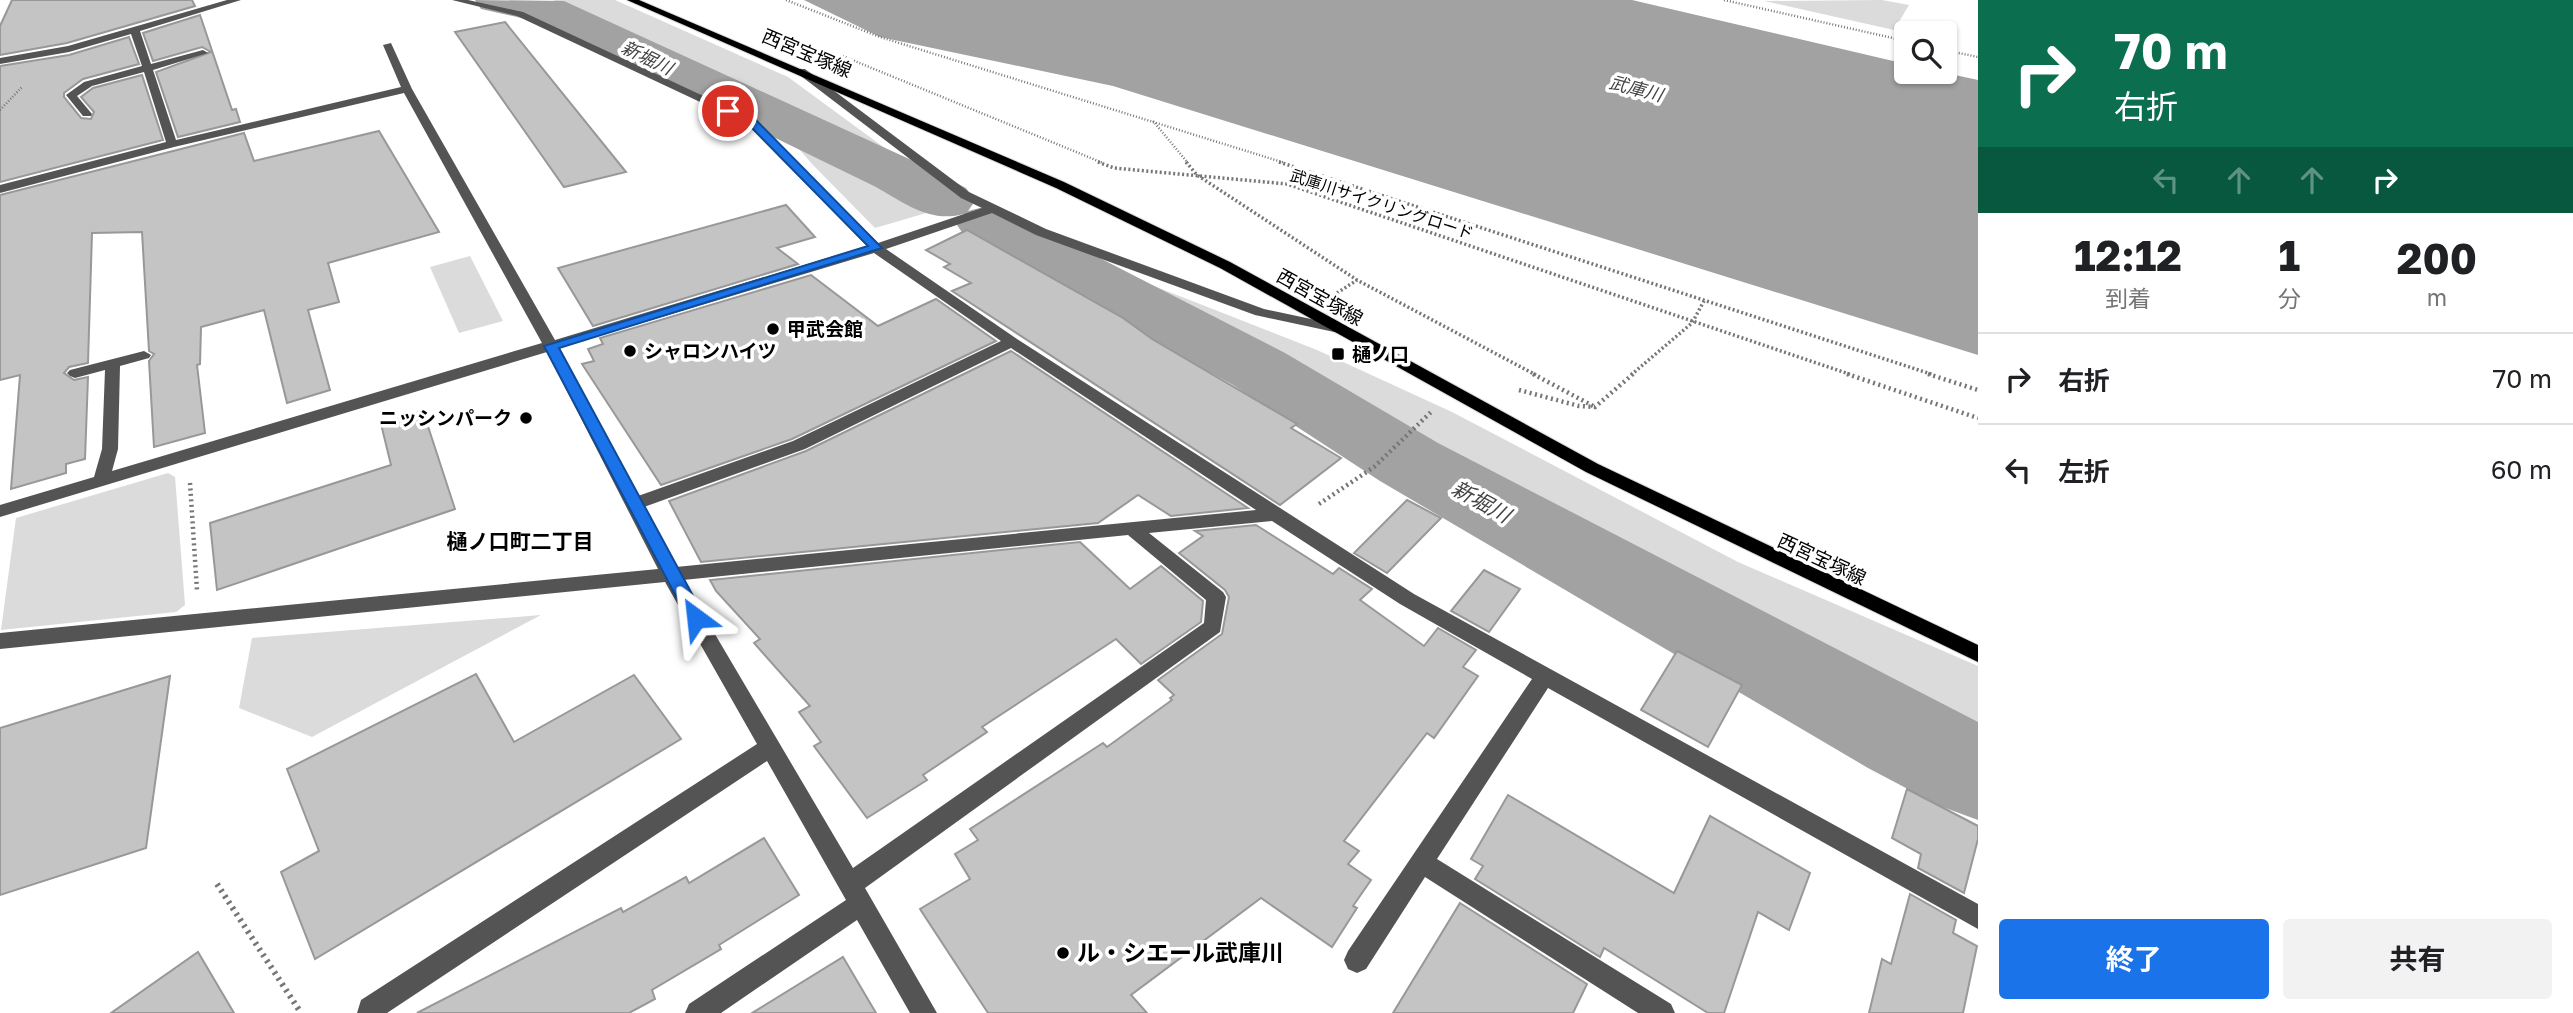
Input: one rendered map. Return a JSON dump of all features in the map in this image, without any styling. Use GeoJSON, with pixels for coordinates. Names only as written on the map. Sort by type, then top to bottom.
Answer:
{"type":"FeatureCollection","features":[{"type":"Feature","properties":{"kind":"main road","name":"西宮宝塚線"},"geometry":{"type":"LineString","coordinates":[[631,0],[801,71],[1060,185],[1225,265],[1592,468],[1978,654]]}},
{"type":"Feature","properties":{"kind":"street"},"geometry":{"type":"LineString","coordinates":[[0,61],[69,49],[237,0]]}},
{"type":"Feature","properties":{"kind":"street"},"geometry":{"type":"LineString","coordinates":[[456,0],[520,14],[751,122],[876,248],[1012,342],[1283,519],[1407,599],[1978,917]]}},
{"type":"Feature","properties":{"kind":"street"},"geometry":{"type":"LineString","coordinates":[[135,30],[172,144]]}},
{"type":"Feature","properties":{"kind":"street"},"geometry":{"type":"LineString","coordinates":[[388,45],[407,89],[551,346],[671,575],[924,1013]]}},
{"type":"Feature","properties":{"kind":"street"},"geometry":{"type":"LineString","coordinates":[[87,114],[71,95],[89,83],[202,53]]}},
{"type":"Feature","properties":{"kind":"street"},"geometry":{"type":"LineString","coordinates":[[801,71],[965,195],[992,209],[1041,232],[1260,312],[1339,329]]}},
{"type":"Feature","properties":{"kind":"street"},"geometry":{"type":"LineString","coordinates":[[0,189],[172,144],[407,89]]}},
{"type":"Feature","properties":{"kind":"street"},"geometry":{"type":"LineString","coordinates":[[0,512],[876,248],[992,209]]}},
{"type":"Feature","properties":{"kind":"street"},"geometry":{"type":"LineString","coordinates":[[634,505],[799,445],[1012,342]]}},
{"type":"Feature","properties":{"kind":"street"},"geometry":{"type":"LineString","coordinates":[[75,373],[144,355]]}},
{"type":"Feature","properties":{"kind":"street"},"geometry":{"type":"LineString","coordinates":[[101,481],[110,449],[114,363]]}},
{"type":"Feature","properties":{"kind":"street"},"geometry":{"type":"LineString","coordinates":[[0,641],[1132,529],[1283,519]]}},
{"type":"Feature","properties":{"kind":"street"},"geometry":{"type":"LineString","coordinates":[[698,1013],[1213,627],[1216,597],[1132,529]]}},
{"type":"Feature","properties":{"kind":"street"},"geometry":{"type":"LineString","coordinates":[[1357,960],[1545,676]]}},
{"type":"Feature","properties":{"kind":"street"},"geometry":{"type":"LineString","coordinates":[[370,1013],[370,1009],[771,747]]}},
{"type":"Feature","properties":{"kind":"street"},"geometry":{"type":"LineString","coordinates":[[1422,862],[1662,1013]]}},
{"type":"Feature","properties":{"kind":"path"},"geometry":{"type":"LineString","coordinates":[[786,0],[880,37],[1152,120],[1978,390]]}},
{"type":"Feature","properties":{"kind":"path"},"geometry":{"type":"LineString","coordinates":[[1724,0],[1894,38]]}},
{"type":"Feature","properties":{"kind":"path","name":"武庫川サイクリングロード"},"geometry":{"type":"LineString","coordinates":[[830,52],[1114,168],[1287,184],[1978,418]]}},
{"type":"Feature","properties":{"kind":"path"},"geometry":{"type":"LineString","coordinates":[[1957,53],[1978,57]]}},
{"type":"Feature","properties":{"kind":"path"},"geometry":{"type":"LineString","coordinates":[[1152,120],[1197,175],[1357,280],[1595,407]]}},
{"type":"Feature","properties":{"kind":"path"},"geometry":{"type":"LineString","coordinates":[[1515,388],[1579,407],[1595,407],[1692,323],[1704,300]]}},
{"type":"Feature","properties":{"kind":"path"},"geometry":{"type":"LineString","coordinates":[[1283,519],[1374,467],[1432,410]]}},
{"type":"Feature","properties":{"kind":"path"},"geometry":{"type":"LineString","coordinates":[[188,454],[200,621]]}},
{"type":"Feature","properties":{"kind":"path"},"geometry":{"type":"LineString","coordinates":[[217,884],[300,1013]]}},
{"type":"Feature","properties":{"kind":"shaded area"},"geometry":{"type":"Polygon","coordinates":[[[553,0],[615,0],[788,77],[912,168],[901,172],[856,150],[843,155],[940,209],[875,228],[812,164],[755,98],[553,0]]]}},
{"type":"Feature","properties":{"kind":"shaded area"},"geometry":{"type":"Polygon","coordinates":[[[1882,0],[1909,5],[1899,21],[1894,21],[1894,30],[1764,1],[1882,0]]]}},
{"type":"Feature","properties":{"kind":"shaded area"},"geometry":{"type":"Polygon","coordinates":[[[470,256],[503,321],[459,333],[430,267],[470,256]]]}},
{"type":"Feature","properties":{"kind":"shaded area"},"geometry":{"type":"Polygon","coordinates":[[[1108,268],[1317,350],[1452,412],[1738,562],[1978,666],[1978,750],[1645,577],[1096,275],[1108,268]]]}},
{"type":"Feature","properties":{"kind":"shaded area"},"geometry":{"type":"Polygon","coordinates":[[[168,473],[175,477],[185,605],[176,612],[1,630],[16,518],[168,473]]]}},
{"type":"Feature","properties":{"kind":"shaded area"},"geometry":{"type":"Polygon","coordinates":[[[541,615],[312,737],[239,708],[252,638],[541,615]]]}},
{"type":"Feature","properties":{"kind":"water","name":"武庫川"},"geometry":{"type":"Polygon","coordinates":[[[804,0],[1632,0],[1894,61],[1894,84],[1957,84],[1957,75],[1978,80],[1978,355],[1113,86],[880,37],[804,0]]]}},
{"type":"Feature","properties":{"kind":"building"},"geometry":{"type":"Polygon","coordinates":[[[12,0],[192,0],[195,6],[67,43],[0,55],[0,26],[12,0]]]}},
{"type":"Feature","properties":{"kind":"building"},"geometry":{"type":"Polygon","coordinates":[[[200,15],[232,110],[236,109],[240,122],[178,137],[156,72],[211,52],[202,47],[153,61],[143,33],[200,15]]]}},
{"type":"Feature","properties":{"kind":"building"},"geometry":{"type":"Polygon","coordinates":[[[505,22],[626,172],[564,187],[455,32],[505,22]]]}},
{"type":"Feature","properties":{"kind":"building"},"geometry":{"type":"Polygon","coordinates":[[[129,37],[139,64],[83,79],[64,93],[64,97],[81,118],[91,119],[94,112],[81,97],[93,88],[142,75],[163,140],[0,182],[0,66],[69,55],[129,37]]]}},
{"type":"Feature","properties":{"kind":"building"},"geometry":{"type":"Polygon","coordinates":[[[379,131],[439,232],[328,263],[339,302],[308,310],[330,390],[287,403],[264,310],[201,327],[200,364],[197,365],[205,433],[154,447],[149,361],[154,354],[149,351],[142,232],[92,233],[88,363],[69,367],[64,373],[74,380],[88,377],[85,459],[66,464],[66,473],[11,489],[20,375],[0,380],[0,195],[244,133],[254,161],[379,131]]]}},
{"type":"Feature","properties":{"kind":"building"},"geometry":{"type":"Polygon","coordinates":[[[786,205],[815,237],[777,248],[798,264],[593,326],[558,268],[786,205]]]}},
{"type":"Feature","properties":{"kind":"building"},"geometry":{"type":"Polygon","coordinates":[[[967,230],[1123,318],[1152,339],[1297,424],[1291,428],[1341,458],[1280,505],[952,291],[971,283],[944,267],[950,264],[926,250],[967,230]]]}},
{"type":"Feature","properties":{"kind":"building"},"geometry":{"type":"Polygon","coordinates":[[[811,275],[878,326],[936,299],[996,341],[792,439],[661,485],[582,364],[594,361],[588,349],[603,344],[600,338],[811,275]]]}},
{"type":"Feature","properties":{"kind":"building"},"geometry":{"type":"Polygon","coordinates":[[[1011,351],[1248,508],[1171,516],[1138,495],[1098,523],[701,562],[669,501],[806,451],[1011,351]]]}},
{"type":"Feature","properties":{"kind":"building"},"geometry":{"type":"Polygon","coordinates":[[[423,411],[455,509],[217,590],[210,523],[391,465],[381,424],[423,411]]]}},
{"type":"Feature","properties":{"kind":"building"},"geometry":{"type":"Polygon","coordinates":[[[1407,500],[1441,518],[1387,573],[1354,553],[1407,500]]]}},
{"type":"Feature","properties":{"kind":"building"},"geometry":{"type":"Polygon","coordinates":[[[1256,525],[1333,574],[1339,568],[1372,589],[1360,600],[1424,646],[1438,628],[1476,650],[1463,667],[1478,676],[1434,738],[1427,733],[1344,841],[1359,851],[1348,864],[1371,880],[1353,906],[1357,908],[1332,947],[1261,898],[1131,995],[1147,1013],[988,1013],[920,909],[970,879],[955,854],[978,840],[970,829],[1103,743],[1107,747],[1172,700],[1170,698],[1174,695],[1158,680],[1222,634],[1229,597],[1225,590],[1179,553],[1203,536],[1195,531],[1256,525]]]}},
{"type":"Feature","properties":{"kind":"building"},"geometry":{"type":"Polygon","coordinates":[[[1080,542],[1130,589],[1161,566],[1203,601],[1201,622],[1141,664],[1116,639],[982,727],[987,732],[923,775],[927,780],[867,818],[814,746],[821,742],[799,712],[810,706],[754,643],[760,639],[716,591],[710,580],[1080,542]]]}},
{"type":"Feature","properties":{"kind":"building"},"geometry":{"type":"Polygon","coordinates":[[[1484,570],[1520,589],[1489,632],[1451,611],[1484,570]]]}},
{"type":"Feature","properties":{"kind":"building"},"geometry":{"type":"Polygon","coordinates":[[[1677,651],[1742,685],[1708,747],[1641,710],[1677,651]]]}},
{"type":"Feature","properties":{"kind":"building"},"geometry":{"type":"Polygon","coordinates":[[[476,674],[514,742],[634,675],[681,739],[315,959],[281,872],[319,851],[287,769],[476,674]]]}},
{"type":"Feature","properties":{"kind":"building"},"geometry":{"type":"Polygon","coordinates":[[[170,676],[146,848],[0,895],[0,728],[170,676]]]}},
{"type":"Feature","properties":{"kind":"building"},"geometry":{"type":"Polygon","coordinates":[[[1907,789],[1978,826],[1978,839],[1964,893],[1918,868],[1921,854],[1892,838],[1907,789]]]}},
{"type":"Feature","properties":{"kind":"building"},"geometry":{"type":"Polygon","coordinates":[[[1508,795],[1674,893],[1710,816],[1810,873],[1789,930],[1758,912],[1724,1013],[1708,1013],[1604,948],[1600,957],[1475,879],[1483,866],[1471,859],[1508,795]]]}},
{"type":"Feature","properties":{"kind":"building"},"geometry":{"type":"Polygon","coordinates":[[[764,838],[799,895],[719,945],[721,949],[652,990],[655,999],[629,1013],[417,1013],[621,908],[623,912],[686,877],[689,883],[764,838]]]}},
{"type":"Feature","properties":{"kind":"building"},"geometry":{"type":"Polygon","coordinates":[[[1910,894],[1956,920],[1953,933],[1977,946],[1963,1013],[1869,1013],[1882,959],[1891,964],[1910,894]]]}},
{"type":"Feature","properties":{"kind":"building"},"geometry":{"type":"Polygon","coordinates":[[[1460,903],[1587,984],[1573,1013],[1393,1013],[1460,903]]]}},
{"type":"Feature","properties":{"kind":"building"},"geometry":{"type":"Polygon","coordinates":[[[198,952],[234,1013],[111,1013],[198,952]]]}},
{"type":"Feature","properties":{"kind":"building"},"geometry":{"type":"Polygon","coordinates":[[[843,957],[876,1013],[752,1013],[843,957]]]}},
{"type":"Feature","properties":{"kind":"waterway","name":"新堀川"},"geometry":{"type":"LineString","coordinates":[[497,0],[548,10],[897,175],[945,201]]}},
{"type":"Feature","properties":{"kind":"waterway","name":"新堀川"},"geometry":{"type":"LineString","coordinates":[[988,225],[1259,369],[1409,462],[1905,737],[1978,773]]}},
{"type":"Feature","properties":{"kind":"place","name":"甲武会館"},"geometry":{"type":"Point","coordinates":[773,329]}},
{"type":"Feature","properties":{"kind":"place","name":"シャロンハイツ"},"geometry":{"type":"Point","coordinates":[630,351]}},
{"type":"Feature","properties":{"kind":"place","name":"樋ノ口"},"geometry":{"type":"Point","coordinates":[1338,354]}},
{"type":"Feature","properties":{"kind":"place","name":"ニッシンパーク"},"geometry":{"type":"Point","coordinates":[526,418]}},
{"type":"Feature","properties":{"kind":"place","name":"ル・シエール武庫川"},"geometry":{"type":"Point","coordinates":[1063,953]}},
{"type":"Feature","properties":{"kind":"district","name":"樋ノ口町二丁目"},"geometry":{"type":"Point","coordinates":[520,542]}},
{"type":"Feature","properties":{"kind":"route"},"geometry":{"type":"LineString","coordinates":[[696,618],[551,346],[876,248],[751,122],[728,111]]}}]}
